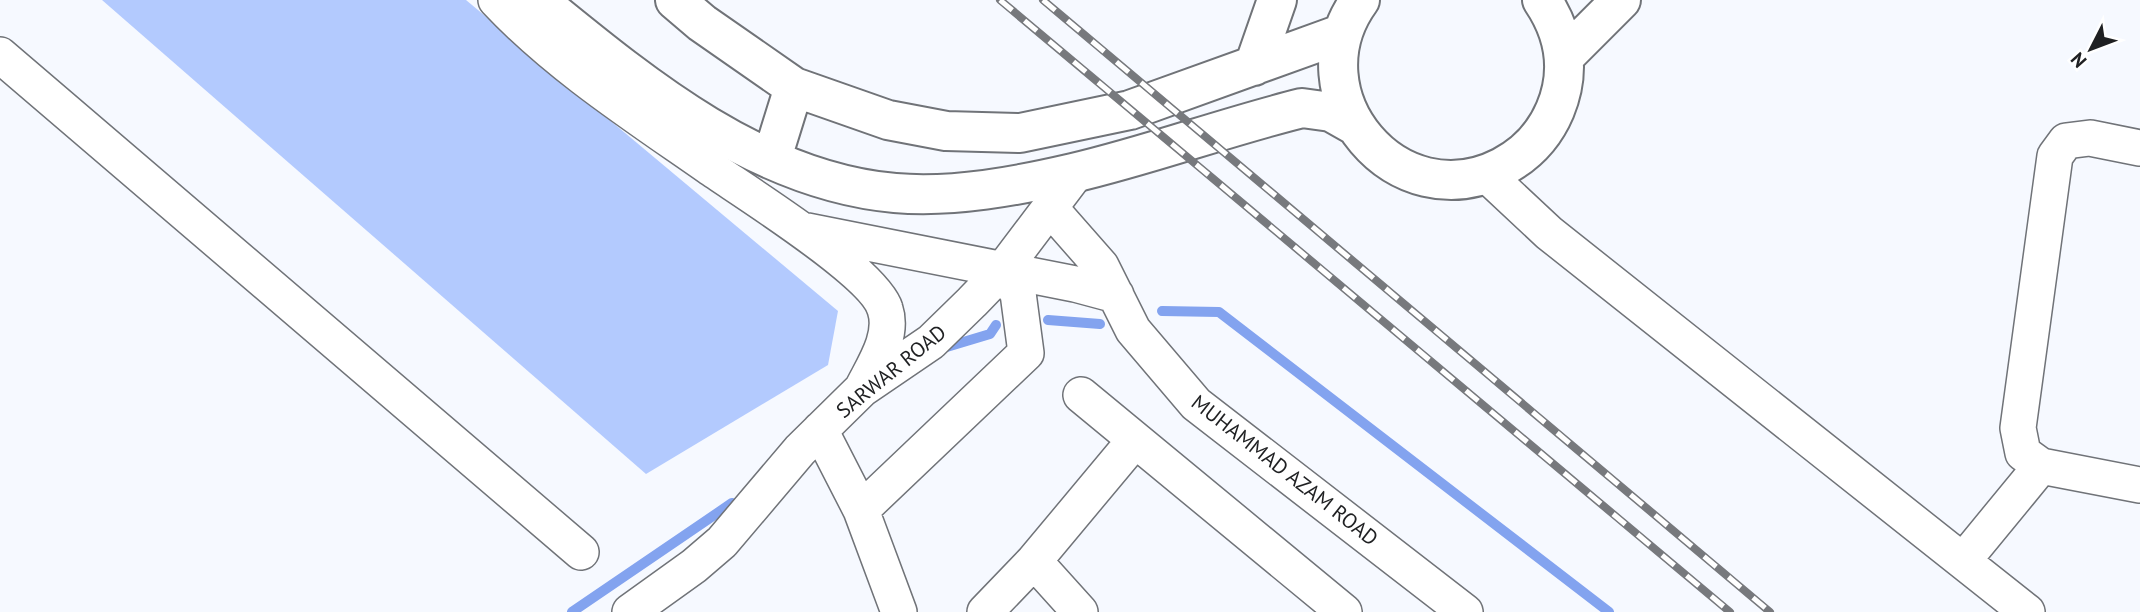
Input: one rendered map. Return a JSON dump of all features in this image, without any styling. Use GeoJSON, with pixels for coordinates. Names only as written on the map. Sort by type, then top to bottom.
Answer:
{"type":"FeatureCollection","features":[{"type":"Feature","properties":{"kind":"main road"},"geometry":{"type":"LineString","coordinates":[[538,0],[630,75],[683,110],[772,158],[849,185],[895,193],[1010,186],[1076,173],[1302,108],[1331,112],[1354,125]]}},
{"type":"Feature","properties":{"kind":"main road"},"geometry":{"type":"LineString","coordinates":[[675,0],[702,23],[794,87],[888,120],[946,131],[1020,133],[1130,110],[1254,66],[1348,12]]}},
{"type":"Feature","properties":{"kind":"main road"},"geometry":{"type":"LineString","coordinates":[[1254,66],[1277,0]]}},
{"type":"Feature","properties":{"kind":"main road"},"geometry":{"type":"LineString","coordinates":[[1348,12],[1337,65],[1341,97],[1354,125],[1379,154],[1412,173],[1449,181],[1487,174],[1521,157],[1547,129],[1562,94],[1565,56],[1556,20],[1542,0]]}},
{"type":"Feature","properties":{"kind":"main road"},"geometry":{"type":"LineString","coordinates":[[1565,56],[1621,0]]}},
{"type":"Feature","properties":{"kind":"main road"},"geometry":{"type":"LineString","coordinates":[[772,158],[794,87]]}},
{"type":"Feature","properties":{"kind":"street"},"geometry":{"type":"LineString","coordinates":[[496,0],[557,57],[799,229],[872,290],[885,307],[887,323],[884,344],[862,389]]}},
{"type":"Feature","properties":{"kind":"street"},"geometry":{"type":"LineString","coordinates":[[0,55],[580,552]]}},
{"type":"Feature","properties":{"kind":"street"},"geometry":{"type":"LineString","coordinates":[[2140,148],[2090,138],[2066,141],[2055,156],[2018,428],[2023,453],[2041,466],[2140,485]]}},
{"type":"Feature","properties":{"kind":"street","name":"SARWAR ROAD"},"geometry":{"type":"LineString","coordinates":[[630,612],[694,566],[722,542],[820,430],[862,389],[931,342],[1002,271],[1076,173]]}},
{"type":"Feature","properties":{"kind":"street"},"geometry":{"type":"LineString","coordinates":[[1487,174],[1549,233],[2027,612]]}},
{"type":"Feature","properties":{"kind":"street","name":"MUHAMMAD AZAM ROAD"},"geometry":{"type":"LineString","coordinates":[[1050,208],[1101,266],[1133,330],[1196,404],[1465,612]]}},
{"type":"Feature","properties":{"kind":"street"},"geometry":{"type":"LineString","coordinates":[[799,229],[1075,284],[1115,295]]}},
{"type":"Feature","properties":{"kind":"street"},"geometry":{"type":"LineString","coordinates":[[862,510],[1026,353],[1018,293],[1002,271]]}},
{"type":"Feature","properties":{"kind":"street"},"geometry":{"type":"LineString","coordinates":[[1081,395],[1344,612]]}},
{"type":"Feature","properties":{"kind":"street"},"geometry":{"type":"LineString","coordinates":[[820,430],[862,510],[899,612]]}},
{"type":"Feature","properties":{"kind":"street"},"geometry":{"type":"LineString","coordinates":[[985,612],[1034,561],[1135,440]]}},
{"type":"Feature","properties":{"kind":"street"},"geometry":{"type":"LineString","coordinates":[[1963,561],[2041,466]]}},
{"type":"Feature","properties":{"kind":"street"},"geometry":{"type":"LineString","coordinates":[[1034,561],[1080,612]]}},
{"type":"Feature","properties":{"kind":"shaded area"},"geometry":{"type":"Polygon","coordinates":[[[102,0],[466,0],[838,311],[828,365],[646,474],[102,0]]]}},
{"type":"Feature","properties":{"kind":"waterway"},"geometry":{"type":"LineString","coordinates":[[1162,311],[1219,312],[1609,612]]}},
{"type":"Feature","properties":{"kind":"waterway"},"geometry":{"type":"LineString","coordinates":[[1048,320],[1100,324]]}},
{"type":"Feature","properties":{"kind":"waterway"},"geometry":{"type":"LineString","coordinates":[[940,349],[990,334],[996,325]]}},
{"type":"Feature","properties":{"kind":"waterway"},"geometry":{"type":"LineString","coordinates":[[572,612],[732,503]]}},
{"type":"Feature","properties":{"kind":"railway"},"geometry":{"type":"LineString","coordinates":[[1000,0],[1730,612]]}},
{"type":"Feature","properties":{"kind":"railway"},"geometry":{"type":"LineString","coordinates":[[1043,0],[1770,612]]}}]}
